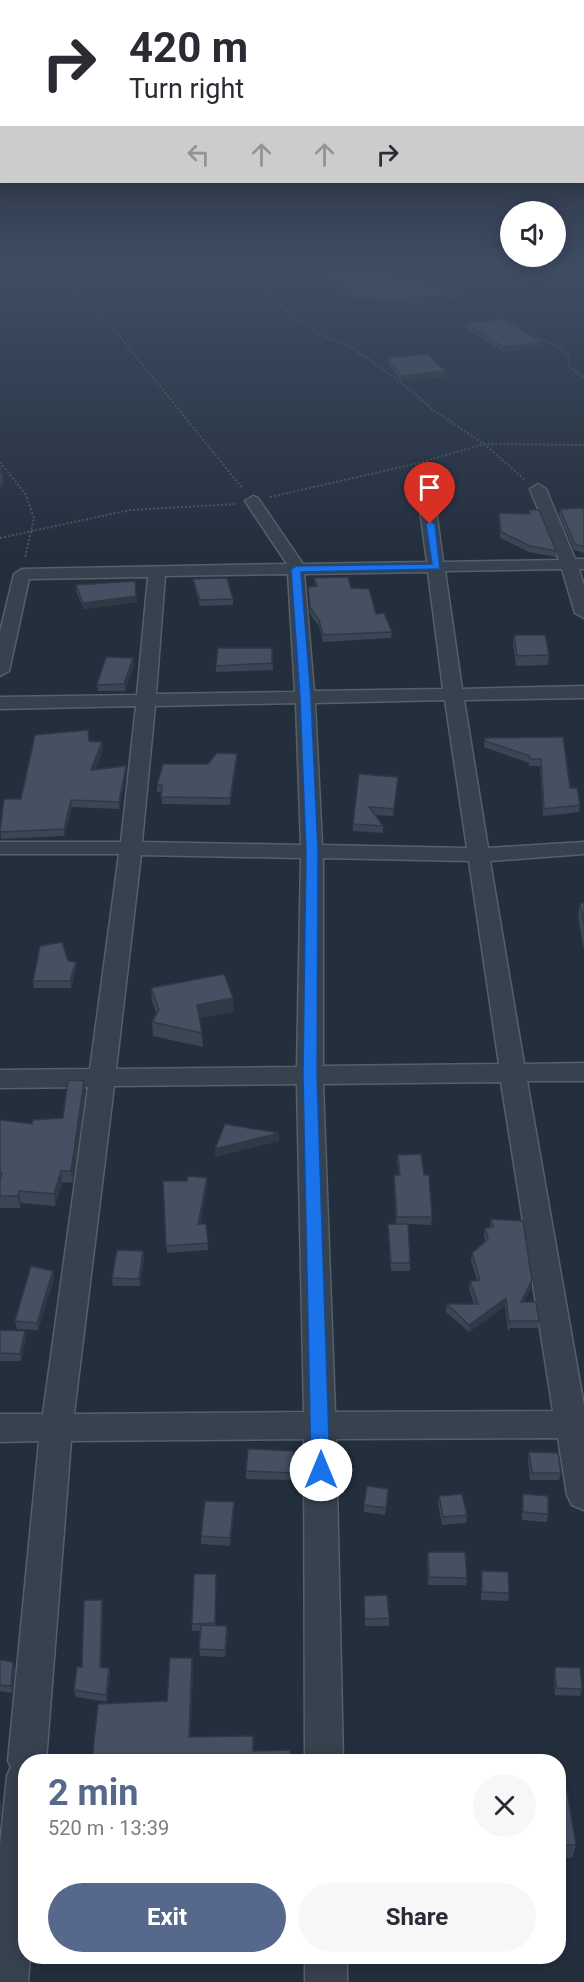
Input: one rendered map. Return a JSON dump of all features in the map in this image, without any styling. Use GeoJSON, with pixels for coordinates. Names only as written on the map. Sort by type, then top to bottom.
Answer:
{"type":"FeatureCollection","features":[{"type":"Feature","properties":{"kind":"street"},"geometry":{"type":"LineString","coordinates":[[538,489],[577,564],[584,613]]}},
{"type":"Feature","properties":{"kind":"street"},"geometry":{"type":"LineString","coordinates":[[253,501],[295,561],[305,698],[312,851],[310,1075],[320,1425],[324,1754]]}},
{"type":"Feature","properties":{"kind":"street"},"geometry":{"type":"LineString","coordinates":[[427,502],[453,695],[480,855],[512,1073],[578,1424],[584,1495]]}},
{"type":"Feature","properties":{"kind":"street"},"geometry":{"type":"LineString","coordinates":[[0,671],[22,573],[577,564]]}},
{"type":"Feature","properties":{"kind":"street"},"geometry":{"type":"LineString","coordinates":[[28,1754],[57,1428],[103,1078],[148,701],[157,571]]}},
{"type":"Feature","properties":{"kind":"street"},"geometry":{"type":"LineString","coordinates":[[0,703],[584,692]]}},
{"type":"Feature","properties":{"kind":"street"},"geometry":{"type":"LineString","coordinates":[[0,848],[130,848],[480,855],[584,848]]}},
{"type":"Feature","properties":{"kind":"street"},"geometry":{"type":"LineString","coordinates":[[0,1079],[584,1072]]}},
{"type":"Feature","properties":{"kind":"street"},"geometry":{"type":"LineString","coordinates":[[0,1428],[578,1424]]}},
{"type":"Feature","properties":{"kind":"street"},"geometry":{"type":"LineString","coordinates":[[7,1982],[18,1863]]}},
{"type":"Feature","properties":{"kind":"street"},"geometry":{"type":"LineString","coordinates":[[326,1964],[326,1982]]}},
{"type":"Feature","properties":{"kind":"path"},"geometry":{"type":"LineString","coordinates":[[141,362],[253,501]]}},
{"type":"Feature","properties":{"kind":"path"},"geometry":{"type":"LineString","coordinates":[[373,362],[406,386],[432,409],[484,444],[538,489]]}},
{"type":"Feature","properties":{"kind":"path"},"geometry":{"type":"LineString","coordinates":[[569,362],[570,367],[584,378]]}},
{"type":"Feature","properties":{"kind":"path"},"geometry":{"type":"LineString","coordinates":[[0,538],[70,520],[149,508],[213,508],[253,501],[419,463],[484,444],[584,445]]}},
{"type":"Feature","properties":{"kind":"path"},"geometry":{"type":"LineString","coordinates":[[0,462],[26,495],[34,518],[22,573]]}},
{"type":"Feature","properties":{"kind":"building"},"geometry":{"type":"Polygon","coordinates":[[[391,362],[436,362],[445,371],[401,376],[391,362]]]}},
{"type":"Feature","properties":{"kind":"building"},"geometry":{"type":"Polygon","coordinates":[[[1,467],[3,483],[0,483],[1,467]]]}},
{"type":"Feature","properties":{"kind":"building"},"geometry":{"type":"Polygon","coordinates":[[[584,508],[584,547],[575,544],[560,509],[584,508]]]}},
{"type":"Feature","properties":{"kind":"building"},"geometry":{"type":"Polygon","coordinates":[[[529,510],[539,510],[556,551],[530,546],[501,532],[499,513],[530,514],[529,510]]]}},
{"type":"Feature","properties":{"kind":"building"},"geometry":{"type":"Polygon","coordinates":[[[348,577],[351,588],[369,589],[376,614],[384,613],[392,632],[323,635],[319,620],[310,607],[308,587],[317,586],[314,578],[348,577]]]}},
{"type":"Feature","properties":{"kind":"building"},"geometry":{"type":"Polygon","coordinates":[[[227,578],[233,599],[200,600],[193,579],[227,578]]]}},
{"type":"Feature","properties":{"kind":"building"},"geometry":{"type":"Polygon","coordinates":[[[135,581],[136,596],[83,603],[76,585],[135,581]]]}},
{"type":"Feature","properties":{"kind":"building"},"geometry":{"type":"Polygon","coordinates":[[[514,635],[545,635],[549,655],[517,656],[514,635]]]}},
{"type":"Feature","properties":{"kind":"building"},"geometry":{"type":"Polygon","coordinates":[[[218,648],[272,648],[272,663],[216,666],[218,648]]]}},
{"type":"Feature","properties":{"kind":"building"},"geometry":{"type":"Polygon","coordinates":[[[106,657],[133,658],[124,684],[97,685],[106,657]]]}},
{"type":"Feature","properties":{"kind":"building"},"geometry":{"type":"Polygon","coordinates":[[[88,730],[89,741],[102,742],[91,770],[126,766],[119,802],[71,800],[64,829],[0,832],[4,799],[21,799],[35,735],[88,730]]]}},
{"type":"Feature","properties":{"kind":"building"},"geometry":{"type":"Polygon","coordinates":[[[563,737],[570,788],[577,788],[580,805],[544,809],[541,759],[530,759],[530,756],[485,741],[485,738],[563,737]]]}},
{"type":"Feature","properties":{"kind":"building"},"geometry":{"type":"Polygon","coordinates":[[[217,753],[237,754],[230,798],[161,797],[162,785],[157,785],[163,764],[208,764],[217,753]]]}},
{"type":"Feature","properties":{"kind":"building"},"geometry":{"type":"Polygon","coordinates":[[[359,774],[398,777],[394,809],[369,807],[383,826],[353,824],[359,774]]]}},
{"type":"Feature","properties":{"kind":"building"},"geometry":{"type":"Polygon","coordinates":[[[580,903],[584,903],[584,924],[580,903]]]}},
{"type":"Feature","properties":{"kind":"building"},"geometry":{"type":"Polygon","coordinates":[[[62,942],[68,961],[76,962],[70,981],[33,981],[40,946],[62,942]]]}},
{"type":"Feature","properties":{"kind":"building"},"geometry":{"type":"Polygon","coordinates":[[[224,974],[233,998],[197,1005],[202,1033],[152,1022],[159,1010],[151,988],[224,974]]]}},
{"type":"Feature","properties":{"kind":"building"},"geometry":{"type":"Polygon","coordinates":[[[68,1080],[84,1081],[71,1171],[61,1171],[54,1194],[19,1191],[18,1196],[0,1196],[2,1173],[0,1173],[0,1120],[32,1124],[33,1120],[63,1118],[68,1080]]]}},
{"type":"Feature","properties":{"kind":"building"},"geometry":{"type":"Polygon","coordinates":[[[225,1124],[279,1133],[215,1149],[225,1124]]]}},
{"type":"Feature","properties":{"kind":"building"},"geometry":{"type":"Polygon","coordinates":[[[421,1154],[424,1175],[429,1175],[432,1217],[397,1217],[394,1175],[400,1175],[398,1155],[421,1154]]]}},
{"type":"Feature","properties":{"kind":"building"},"geometry":{"type":"Polygon","coordinates":[[[188,1176],[207,1178],[198,1224],[206,1224],[208,1243],[166,1246],[163,1181],[187,1181],[188,1176]]]}},
{"type":"Feature","properties":{"kind":"building"},"geometry":{"type":"Polygon","coordinates":[[[491,1219],[523,1221],[532,1280],[521,1302],[536,1302],[539,1321],[511,1321],[509,1324],[506,1298],[469,1325],[447,1304],[478,1304],[470,1281],[480,1280],[472,1253],[488,1239],[485,1228],[493,1227],[491,1219]]]}},
{"type":"Feature","properties":{"kind":"building"},"geometry":{"type":"Polygon","coordinates":[[[388,1224],[408,1224],[410,1263],[391,1263],[388,1224]]]}},
{"type":"Feature","properties":{"kind":"building"},"geometry":{"type":"Polygon","coordinates":[[[117,1250],[143,1251],[139,1279],[112,1278],[117,1250]]]}},
{"type":"Feature","properties":{"kind":"building"},"geometry":{"type":"Polygon","coordinates":[[[31,1266],[53,1271],[37,1323],[15,1321],[31,1266]]]}},
{"type":"Feature","properties":{"kind":"building"},"geometry":{"type":"Polygon","coordinates":[[[0,1330],[25,1331],[20,1354],[0,1353],[0,1330]]]}},
{"type":"Feature","properties":{"kind":"building"},"geometry":{"type":"Polygon","coordinates":[[[248,1449],[294,1451],[293,1473],[246,1471],[248,1449]]]}},
{"type":"Feature","properties":{"kind":"building"},"geometry":{"type":"Polygon","coordinates":[[[529,1452],[558,1453],[561,1473],[532,1473],[529,1452]]]}},
{"type":"Feature","properties":{"kind":"building"},"geometry":{"type":"Polygon","coordinates":[[[367,1486],[388,1489],[386,1508],[364,1505],[367,1486]]]}},
{"type":"Feature","properties":{"kind":"building"},"geometry":{"type":"Polygon","coordinates":[[[462,1494],[467,1515],[443,1517],[439,1496],[462,1494]]]}},
{"type":"Feature","properties":{"kind":"building"},"geometry":{"type":"Polygon","coordinates":[[[523,1494],[548,1496],[548,1514],[523,1512],[523,1494]]]}},
{"type":"Feature","properties":{"kind":"building"},"geometry":{"type":"Polygon","coordinates":[[[205,1501],[234,1502],[230,1538],[201,1536],[205,1501]]]}},
{"type":"Feature","properties":{"kind":"building"},"geometry":{"type":"Polygon","coordinates":[[[428,1552],[465,1552],[467,1578],[429,1577],[428,1552]]]}},
{"type":"Feature","properties":{"kind":"building"},"geometry":{"type":"Polygon","coordinates":[[[482,1571],[508,1572],[509,1593],[482,1592],[482,1571]]]}},
{"type":"Feature","properties":{"kind":"building"},"geometry":{"type":"Polygon","coordinates":[[[194,1574],[216,1574],[215,1623],[192,1624],[194,1574]]]}},
{"type":"Feature","properties":{"kind":"building"},"geometry":{"type":"Polygon","coordinates":[[[387,1595],[389,1618],[365,1619],[364,1596],[387,1595]]]}},
{"type":"Feature","properties":{"kind":"building"},"geometry":{"type":"Polygon","coordinates":[[[84,1600],[102,1600],[100,1667],[109,1668],[106,1695],[74,1690],[77,1667],[82,1667],[84,1600]]]}},
{"type":"Feature","properties":{"kind":"building"},"geometry":{"type":"Polygon","coordinates":[[[201,1625],[227,1626],[225,1650],[199,1649],[201,1625]]]}},
{"type":"Feature","properties":{"kind":"building"},"geometry":{"type":"Polygon","coordinates":[[[170,1658],[192,1658],[189,1737],[253,1736],[253,1751],[290,1750],[290,1754],[93,1754],[98,1704],[167,1701],[170,1658]]]}},
{"type":"Feature","properties":{"kind":"building"},"geometry":{"type":"Polygon","coordinates":[[[0,1660],[13,1662],[11,1686],[0,1685],[0,1660]]]}},
{"type":"Feature","properties":{"kind":"building"},"geometry":{"type":"Polygon","coordinates":[[[555,1667],[580,1668],[582,1689],[556,1688],[555,1667]]]}},
{"type":"Feature","properties":{"kind":"building"},"geometry":{"type":"Polygon","coordinates":[[[566,1791],[567,1791],[576,1845],[566,1845],[566,1791]]]}},
{"type":"Feature","properties":{"kind":"route"},"geometry":{"type":"LineString","coordinates":[[321,1470],[310,1075],[312,851],[296,569],[437,567],[430,524]]}}]}
